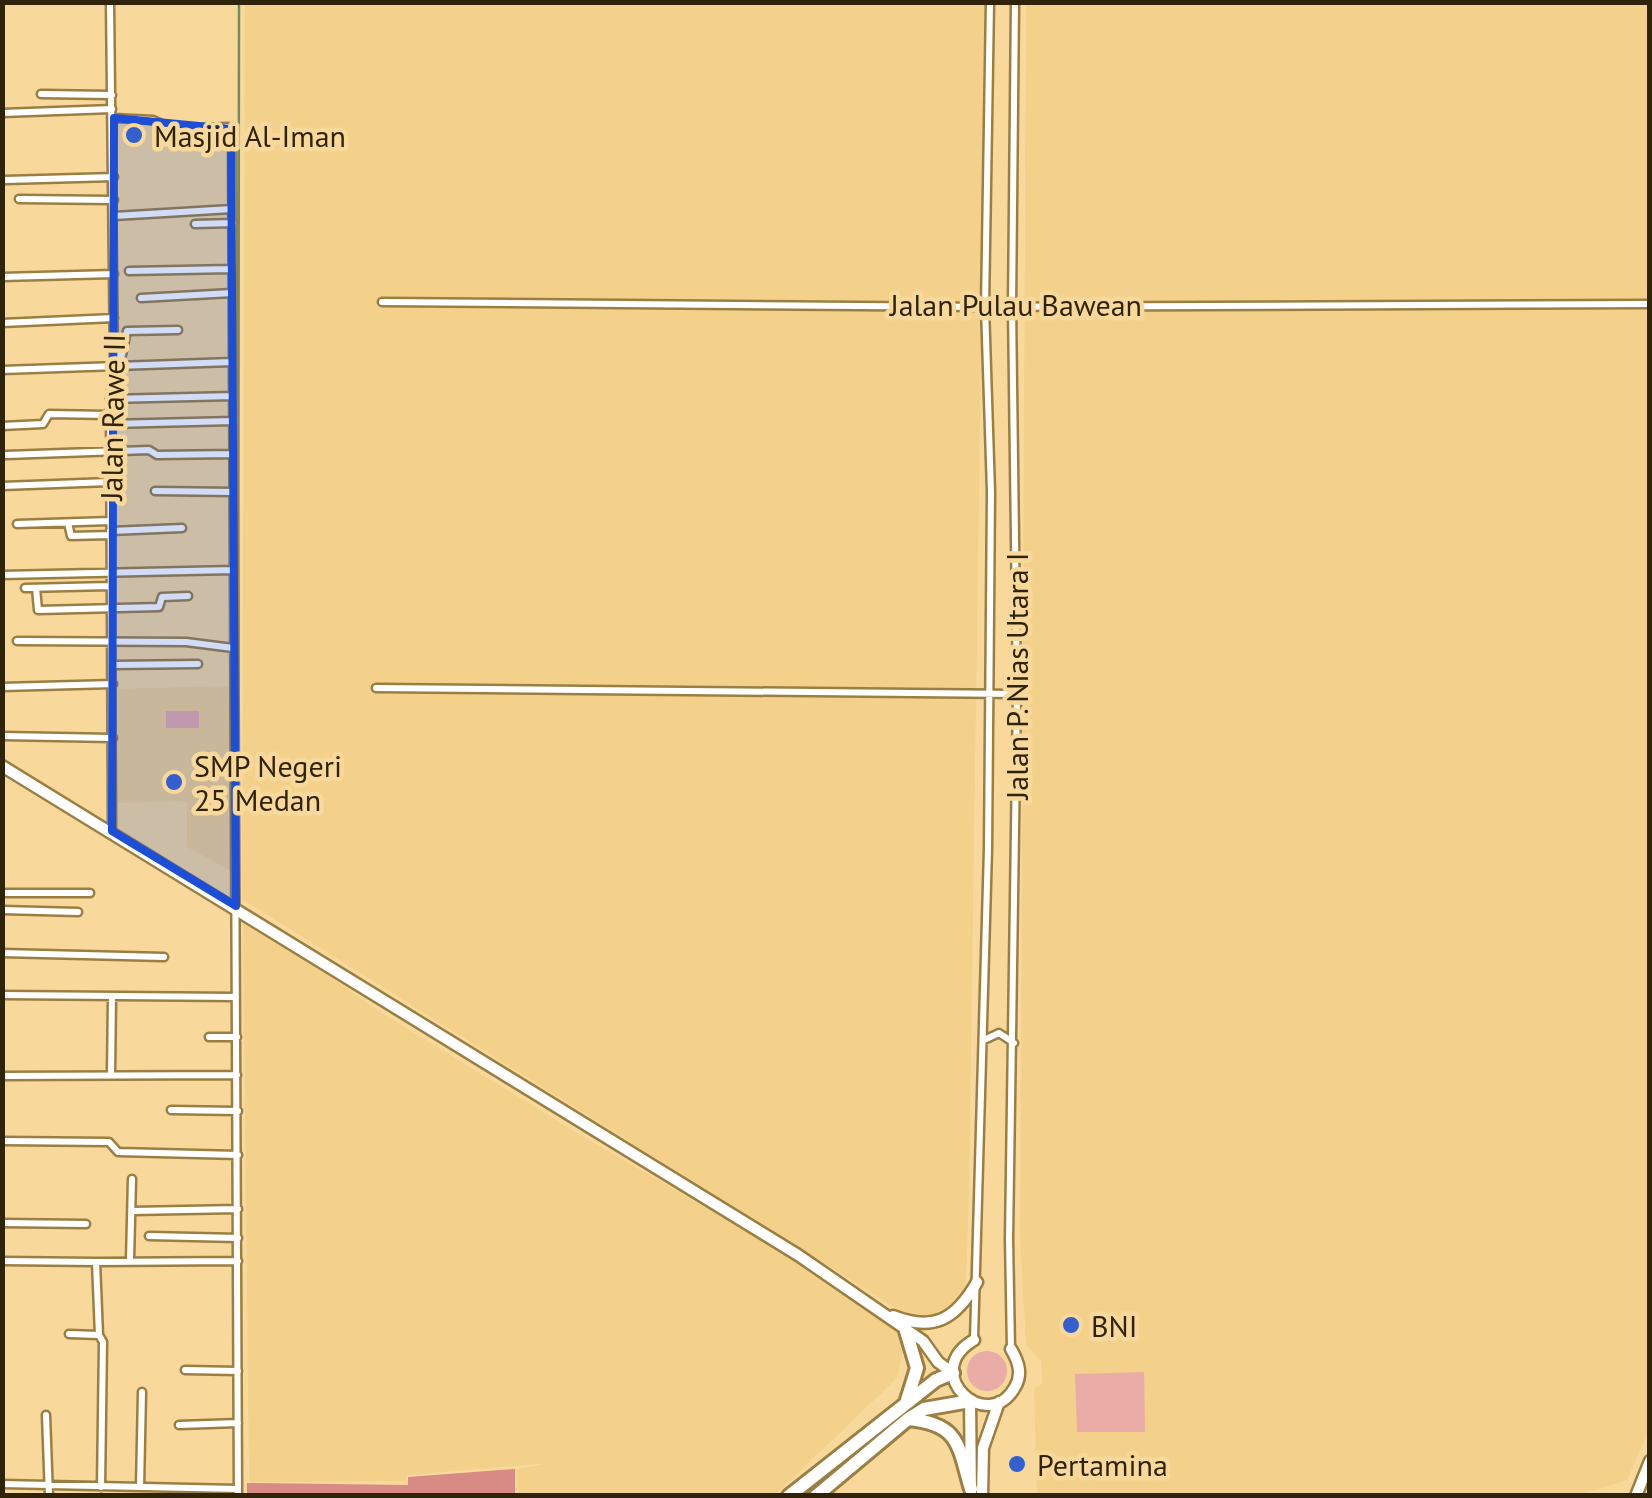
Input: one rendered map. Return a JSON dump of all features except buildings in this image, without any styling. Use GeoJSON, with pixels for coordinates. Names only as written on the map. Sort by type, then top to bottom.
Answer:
{"type":"FeatureCollection","features":[{"type":"Feature","properties":{"kind":"highway"},"geometry":{"type":"LineString","coordinates":[[906,1330],[917,1368],[906,1413]]}},
{"type":"Feature","properties":{"kind":"highway"},"geometry":{"type":"LineString","coordinates":[[816,1496],[953,1373]]}},
{"type":"Feature","properties":{"kind":"highway"},"geometry":{"type":"LineString","coordinates":[[790,1496],[906,1413],[970,1401]]}},
{"type":"Feature","properties":{"kind":"highway"},"geometry":{"type":"LineString","coordinates":[[906,1413],[940,1423],[951,1432],[975,1494]]}},
{"type":"Feature","properties":{"kind":"street","name":"Jalan Rawe II"},"geometry":{"type":"LineString","coordinates":[[110,2],[114,178],[114,362],[110,399],[112,831]]}},
{"type":"Feature","properties":{"kind":"street","name":"Jalan P. Nias Utara I"},"geometry":{"type":"LineString","coordinates":[[974,1340],[990,694],[991,492],[985,306],[990,2]]}},
{"type":"Feature","properties":{"kind":"street","name":"Jalan P. Nias Utara I"},"geometry":{"type":"LineString","coordinates":[[1011,1350],[1008,1239],[1018,694],[1012,306],[1015,2]]}},
{"type":"Feature","properties":{"kind":"street"},"geometry":{"type":"LineString","coordinates":[[41,94],[112,95]]}},
{"type":"Feature","properties":{"kind":"street"},"geometry":{"type":"LineString","coordinates":[[2,113],[113,114],[153,120],[173,130],[231,129],[232,648],[242,910],[236,997],[238,1492],[2,1484]]}},
{"type":"Feature","properties":{"kind":"street"},"geometry":{"type":"LineString","coordinates":[[5,180],[114,178]]}},
{"type":"Feature","properties":{"kind":"street"},"geometry":{"type":"LineString","coordinates":[[19,200],[114,200]]}},
{"type":"Feature","properties":{"kind":"street"},"geometry":{"type":"LineString","coordinates":[[114,216],[232,209]]}},
{"type":"Feature","properties":{"kind":"street"},"geometry":{"type":"LineString","coordinates":[[195,224],[233,223]]}},
{"type":"Feature","properties":{"kind":"street"},"geometry":{"type":"LineString","coordinates":[[129,271],[232,269]]}},
{"type":"Feature","properties":{"kind":"street"},"geometry":{"type":"LineString","coordinates":[[2,276],[114,274]]}},
{"type":"Feature","properties":{"kind":"street"},"geometry":{"type":"LineString","coordinates":[[141,298],[232,293]]}},
{"type":"Feature","properties":{"kind":"street","name":"Jalan Pulau Bawean"},"geometry":{"type":"LineString","coordinates":[[382,302],[985,306],[1650,304]]}},
{"type":"Feature","properties":{"kind":"street"},"geometry":{"type":"LineString","coordinates":[[2,323],[114,318]]}},
{"type":"Feature","properties":{"kind":"street"},"geometry":{"type":"LineString","coordinates":[[114,362],[122,355],[127,331],[178,330]]}},
{"type":"Feature","properties":{"kind":"street"},"geometry":{"type":"LineString","coordinates":[[2,370],[114,362],[232,362]]}},
{"type":"Feature","properties":{"kind":"street"},"geometry":{"type":"LineString","coordinates":[[110,399],[232,396]]}},
{"type":"Feature","properties":{"kind":"street"},"geometry":{"type":"LineString","coordinates":[[2,426],[42,424],[49,414],[110,420],[233,421]]}},
{"type":"Feature","properties":{"kind":"street"},"geometry":{"type":"LineString","coordinates":[[6,455],[233,454]]}},
{"type":"Feature","properties":{"kind":"street"},"geometry":{"type":"LineString","coordinates":[[2,486],[110,482]]}},
{"type":"Feature","properties":{"kind":"street"},"geometry":{"type":"LineString","coordinates":[[154,492],[233,492]]}},
{"type":"Feature","properties":{"kind":"street"},"geometry":{"type":"LineString","coordinates":[[17,524],[110,521]]}},
{"type":"Feature","properties":{"kind":"street"},"geometry":{"type":"LineString","coordinates":[[68,522],[71,536],[182,528]]}},
{"type":"Feature","properties":{"kind":"street"},"geometry":{"type":"LineString","coordinates":[[2,576],[233,570]]}},
{"type":"Feature","properties":{"kind":"street"},"geometry":{"type":"LineString","coordinates":[[25,588],[110,586]]}},
{"type":"Feature","properties":{"kind":"street"},"geometry":{"type":"LineString","coordinates":[[36,588],[38,610],[158,607],[162,596],[188,596]]}},
{"type":"Feature","properties":{"kind":"street"},"geometry":{"type":"LineString","coordinates":[[17,641],[186,642],[232,648]]}},
{"type":"Feature","properties":{"kind":"street"},"geometry":{"type":"LineString","coordinates":[[112,665],[198,664]]}},
{"type":"Feature","properties":{"kind":"street"},"geometry":{"type":"LineString","coordinates":[[2,686],[113,684]]}},
{"type":"Feature","properties":{"kind":"street"},"geometry":{"type":"LineString","coordinates":[[376,688],[1018,694]]}},
{"type":"Feature","properties":{"kind":"street"},"geometry":{"type":"LineString","coordinates":[[2,736],[113,738]]}},
{"type":"Feature","properties":{"kind":"street"},"geometry":{"type":"LineString","coordinates":[[2,766],[242,910],[882,1312],[923,1340],[938,1362],[953,1373]]}},
{"type":"Feature","properties":{"kind":"street"},"geometry":{"type":"LineString","coordinates":[[2,893],[90,893]]}},
{"type":"Feature","properties":{"kind":"street"},"geometry":{"type":"LineString","coordinates":[[2,910],[78,912]]}},
{"type":"Feature","properties":{"kind":"street"},"geometry":{"type":"LineString","coordinates":[[2,953],[164,957]]}},
{"type":"Feature","properties":{"kind":"street"},"geometry":{"type":"LineString","coordinates":[[2,995],[236,997]]}},
{"type":"Feature","properties":{"kind":"street"},"geometry":{"type":"LineString","coordinates":[[112,997],[112,1075]]}},
{"type":"Feature","properties":{"kind":"street"},"geometry":{"type":"LineString","coordinates":[[983,1041],[999,1032],[1014,1043]]}},
{"type":"Feature","properties":{"kind":"street"},"geometry":{"type":"LineString","coordinates":[[208,1037],[237,1037]]}},
{"type":"Feature","properties":{"kind":"street"},"geometry":{"type":"LineString","coordinates":[[2,1076],[237,1075]]}},
{"type":"Feature","properties":{"kind":"street"},"geometry":{"type":"LineString","coordinates":[[171,1110],[238,1111]]}},
{"type":"Feature","properties":{"kind":"street"},"geometry":{"type":"LineString","coordinates":[[2,1141],[109,1142],[118,1152],[238,1156]]}},
{"type":"Feature","properties":{"kind":"street"},"geometry":{"type":"LineString","coordinates":[[130,1260],[132,1178]]}},
{"type":"Feature","properties":{"kind":"street"},"geometry":{"type":"LineString","coordinates":[[132,1211],[238,1209]]}},
{"type":"Feature","properties":{"kind":"street"},"geometry":{"type":"LineString","coordinates":[[2,1223],[86,1224]]}},
{"type":"Feature","properties":{"kind":"street"},"geometry":{"type":"LineString","coordinates":[[149,1236],[238,1238]]}},
{"type":"Feature","properties":{"kind":"street"},"geometry":{"type":"LineString","coordinates":[[2,1261],[238,1261]]}},
{"type":"Feature","properties":{"kind":"street"},"geometry":{"type":"LineString","coordinates":[[96,1262],[99,1335],[103,1342],[101,1487]]}},
{"type":"Feature","properties":{"kind":"street"},"geometry":{"type":"LineString","coordinates":[[882,1312],[910,1322],[938,1323],[962,1307],[976,1282]]}},
{"type":"Feature","properties":{"kind":"street"},"geometry":{"type":"LineString","coordinates":[[69,1334],[99,1335]]}},
{"type":"Feature","properties":{"kind":"street"},"geometry":{"type":"LineString","coordinates":[[974,1340],[958,1353],[953,1373],[958,1389],[970,1401],[975,1494]]}},
{"type":"Feature","properties":{"kind":"street"},"geometry":{"type":"LineString","coordinates":[[975,1494],[983,1448],[999,1402],[1018,1379],[1011,1350]]}},
{"type":"Feature","properties":{"kind":"street"},"geometry":{"type":"LineString","coordinates":[[185,1370],[238,1371]]}},
{"type":"Feature","properties":{"kind":"street"},"geometry":{"type":"LineString","coordinates":[[140,1487],[142,1392]]}},
{"type":"Feature","properties":{"kind":"street"},"geometry":{"type":"LineString","coordinates":[[970,1401],[999,1402]]}},
{"type":"Feature","properties":{"kind":"street"},"geometry":{"type":"LineString","coordinates":[[46,1415],[49,1496]]}},
{"type":"Feature","properties":{"kind":"street"},"geometry":{"type":"LineString","coordinates":[[179,1425],[238,1423]]}},
{"type":"Feature","properties":{"kind":"street"},"geometry":{"type":"LineString","coordinates":[[1636,1496],[1650,1461]]}},
{"type":"Feature","properties":{"kind":"highlighted area"},"geometry":{"type":"Polygon","coordinates":[[[114,118],[231,129],[236,906],[112,831],[114,118]]]}},
{"type":"Feature","properties":{"kind":"shaded area"},"geometry":{"type":"Polygon","coordinates":[[[245,3],[986,3],[969,1193],[966,1285],[945,1313],[922,1318],[899,1310],[242,899],[245,3]]]}},
{"type":"Feature","properties":{"kind":"shaded area"},"geometry":{"type":"Polygon","coordinates":[[[1026,3],[1649,3],[1650,1428],[1627,1480],[1577,1496],[1037,1495],[1034,1389],[1042,1383],[1041,1361],[1026,1345],[1020,1235],[1026,3]]]}},
{"type":"Feature","properties":{"kind":"shaded area","name":"SMP Negeri 25 Medan"},"geometry":{"type":"Polygon","coordinates":[[[232,686],[231,871],[187,847],[187,801],[117,803],[117,689],[232,686]]]}},
{"type":"Feature","properties":{"kind":"shaded area"},"geometry":{"type":"Polygon","coordinates":[[[166,711],[199,711],[199,728],[166,728],[166,711]]]}},
{"type":"Feature","properties":{"kind":"shaded area"},"geometry":{"type":"Polygon","coordinates":[[[243,915],[380,1012],[577,1133],[899,1320],[905,1339],[897,1378],[775,1495],[518,1495],[517,1469],[549,1463],[407,1475],[406,1481],[249,1482],[243,915]]]}},
{"type":"Feature","properties":{"kind":"shaded area"},"geometry":{"type":"Polygon","coordinates":[[[987,1351],[1001,1357],[1007,1371],[1001,1385],[987,1391],[973,1385],[967,1371],[973,1357],[987,1351]]]}},
{"type":"Feature","properties":{"kind":"shaded area"},"geometry":{"type":"Polygon","coordinates":[[[1144,1372],[1145,1432],[1077,1432],[1075,1374],[1144,1372]]]}},
{"type":"Feature","properties":{"kind":"shaded area"},"geometry":{"type":"Polygon","coordinates":[[[515,1469],[515,1495],[247,1495],[247,1483],[408,1485],[408,1477],[515,1469]]]}},
{"type":"Feature","properties":{"kind":"waterway"},"geometry":{"type":"LineString","coordinates":[[238,756],[239,2]]}},
{"type":"Feature","properties":{"kind":"place","name":"Masjid Al-Iman"},"geometry":{"type":"Point","coordinates":[134,135]}},
{"type":"Feature","properties":{"kind":"place","name":"SMP Negeri 25 Medan"},"geometry":{"type":"Point","coordinates":[174,782]}},
{"type":"Feature","properties":{"kind":"place","name":"BNI"},"geometry":{"type":"Point","coordinates":[1071,1325]}},
{"type":"Feature","properties":{"kind":"place","name":"Pertamina"},"geometry":{"type":"Point","coordinates":[1017,1464]}}]}
